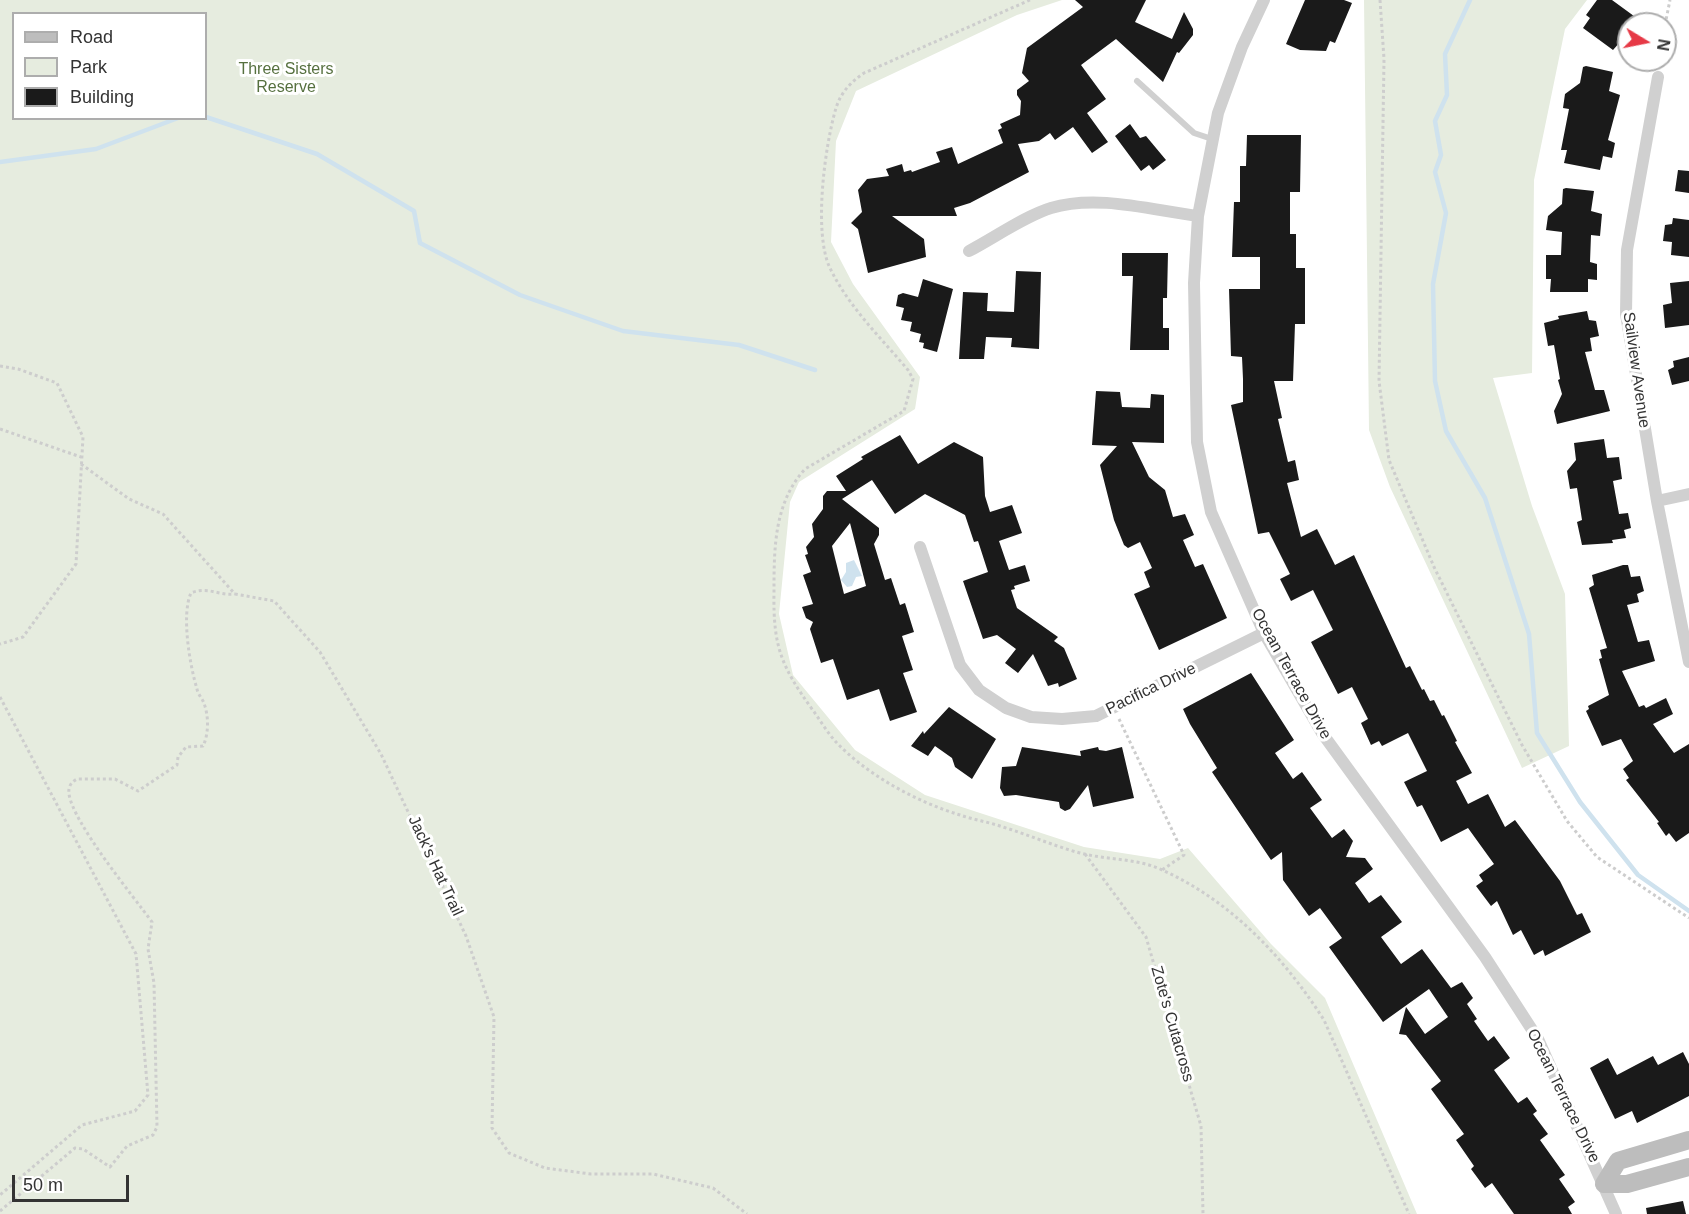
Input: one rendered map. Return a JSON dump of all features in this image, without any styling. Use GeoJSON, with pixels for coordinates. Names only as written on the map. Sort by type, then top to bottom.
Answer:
{"type":"FeatureCollection","features":[{"type":"Feature","properties":{"kind":"street","name":"Ocean Terrace Drive"},"geometry":{"type":"LineString","coordinates":[[1264,0],[1242,47],[1218,113],[1198,216],[1194,283],[1197,442],[1211,512],[1264,633],[1322,733],[1485,957],[1538,1039],[1616,1214]]}},
{"type":"Feature","properties":{"kind":"street","name":"Sailview Avenue"},"geometry":{"type":"LineString","coordinates":[[1658,77],[1627,250],[1628,339],[1689,662]]}},
{"type":"Feature","properties":{"kind":"street"},"geometry":{"type":"LineString","coordinates":[[969,251],[1049,209],[1075,203],[1101,203],[1198,216]]}},
{"type":"Feature","properties":{"kind":"street"},"geometry":{"type":"LineString","coordinates":[[1657,501],[1689,494]]}},
{"type":"Feature","properties":{"kind":"street","name":"Pacifica Drive"},"geometry":{"type":"LineString","coordinates":[[920,547],[960,665],[980,690],[1006,708],[1031,717],[1062,719],[1096,716],[1264,633]]}},
{"type":"Feature","properties":{"kind":"street"},"geometry":{"type":"LineString","coordinates":[[1604,1184],[1618,1161],[1689,1140]]}},
{"type":"Feature","properties":{"kind":"street"},"geometry":{"type":"LineString","coordinates":[[1604,1184],[1627,1184],[1689,1167]]}},
{"type":"Feature","properties":{"kind":"lane"},"geometry":{"type":"LineString","coordinates":[[1137,81],[1194,133],[1212,140]]}},
{"type":"Feature","properties":{"kind":"path"},"geometry":{"type":"LineString","coordinates":[[1030,0],[864,73],[848,84],[836,107],[825,172],[822,214],[822,240],[829,267],[850,300],[908,370],[913,380],[909,402],[904,411],[805,469],[794,482],[782,505],[774,562],[773,608],[777,645],[788,676],[835,741],[862,766],[916,796],[957,814],[1085,854],[1139,862],[1162,870],[1208,894],[1232,912],[1264,943],[1310,998],[1337,1046],[1409,1214]]}},
{"type":"Feature","properties":{"kind":"path"},"geometry":{"type":"LineString","coordinates":[[1380,0],[1384,59],[1379,381],[1389,460],[1439,578],[1522,745],[1567,821],[1597,857],[1689,918]]}},
{"type":"Feature","properties":{"kind":"path"},"geometry":{"type":"LineString","coordinates":[[0,366],[57,383],[83,437],[76,564],[23,637],[0,644]]}},
{"type":"Feature","properties":{"kind":"path"},"geometry":{"type":"LineString","coordinates":[[0,429],[81,457]]}},
{"type":"Feature","properties":{"kind":"path"},"geometry":{"type":"LineString","coordinates":[[81,464],[129,499],[163,514],[235,594]]}},
{"type":"Feature","properties":{"kind":"path","name":"Jack's Hat Trail"},"geometry":{"type":"LineString","coordinates":[[0,1211],[75,1148],[83,1149],[110,1167],[127,1146],[153,1136],[156,1127],[154,983],[148,949],[152,922],[118,878],[75,810],[68,791],[72,782],[77,779],[115,779],[138,791],[162,772],[177,765],[178,757],[186,747],[203,746],[207,738],[206,714],[204,703],[197,691],[186,626],[186,604],[191,593],[209,590],[224,596],[235,594],[274,601],[320,652],[381,754],[466,936],[494,1017],[492,1128],[508,1153],[545,1168],[591,1174],[653,1174],[714,1188],[747,1214]]}},
{"type":"Feature","properties":{"kind":"path"},"geometry":{"type":"LineString","coordinates":[[0,697],[136,954],[148,1095],[135,1111],[82,1125],[0,1195]]}},
{"type":"Feature","properties":{"kind":"path"},"geometry":{"type":"LineString","coordinates":[[1118,718],[1184,855],[1162,870]]}},
{"type":"Feature","properties":{"kind":"path","name":"Zote's Cutacross"},"geometry":{"type":"LineString","coordinates":[[1085,854],[1146,937],[1201,1126],[1203,1214]]}},
{"type":"Feature","properties":{"kind":"green space","name":"Three Sisters Reserve"},"geometry":{"type":"Polygon","coordinates":[[[0,0],[1062,0],[1017,15],[856,91],[836,141],[831,242],[853,284],[920,377],[915,409],[799,482],[790,502],[779,614],[793,675],[855,750],[925,795],[1084,847],[1160,859],[1188,848],[1271,944],[1325,998],[1417,1214],[0,1214],[0,0]]]}},
{"type":"Feature","properties":{"kind":"green space"},"geometry":{"type":"Polygon","coordinates":[[[1364,0],[1587,0],[1565,29],[1534,180],[1532,373],[1493,378],[1532,506],[1565,594],[1569,746],[1522,768],[1390,487],[1369,430],[1364,0]]]}},
{"type":"Feature","properties":{"kind":"water"},"geometry":{"type":"Polygon","coordinates":[[[854,560],[862,576],[856,577],[852,586],[847,587],[841,580],[846,572],[846,563],[854,560]]]}},
{"type":"Feature","properties":{"kind":"building"},"geometry":{"type":"Polygon","coordinates":[[[1075,0],[1146,0],[1135,22],[1172,39],[1184,12],[1193,29],[1193,35],[1179,53],[1177,52],[1163,82],[1116,39],[1081,65],[1106,99],[1087,113],[1108,142],[1092,153],[1073,127],[1055,140],[1050,133],[1039,141],[1018,144],[1029,172],[970,203],[954,208],[957,216],[892,216],[924,239],[926,257],[868,273],[858,229],[851,223],[862,212],[858,190],[867,179],[889,176],[886,169],[902,164],[904,172],[911,170],[912,172],[940,162],[936,152],[952,147],[958,164],[1003,143],[998,130],[1002,128],[1000,124],[1020,115],[1021,101],[1017,90],[1029,81],[1022,73],[1027,48],[1083,7],[1075,0]]]}},
{"type":"Feature","properties":{"kind":"building"},"geometry":{"type":"Polygon","coordinates":[[[1305,0],[1344,0],[1352,3],[1335,43],[1330,41],[1326,51],[1300,50],[1286,44],[1305,0]]]}},
{"type":"Feature","properties":{"kind":"building"},"geometry":{"type":"Polygon","coordinates":[[[1597,0],[1612,0],[1628,12],[1617,12],[1617,46],[1613,50],[1583,28],[1590,18],[1586,15],[1597,0]]]}},
{"type":"Feature","properties":{"kind":"building"},"geometry":{"type":"Polygon","coordinates":[[[1583,67],[1613,72],[1609,91],[1620,95],[1608,140],[1615,143],[1612,158],[1603,156],[1600,170],[1564,163],[1567,150],[1561,150],[1569,109],[1563,108],[1565,94],[1580,83],[1583,67]]]}},
{"type":"Feature","properties":{"kind":"building"},"geometry":{"type":"Polygon","coordinates":[[[1130,124],[1140,138],[1146,136],[1166,160],[1153,170],[1149,165],[1141,171],[1115,136],[1130,124]]]}},
{"type":"Feature","properties":{"kind":"building"},"geometry":{"type":"Polygon","coordinates":[[[1247,135],[1301,135],[1300,192],[1290,192],[1290,234],[1296,234],[1296,268],[1305,268],[1305,324],[1295,324],[1293,381],[1274,381],[1282,418],[1278,419],[1288,462],[1295,460],[1299,480],[1287,483],[1301,537],[1317,529],[1335,565],[1354,555],[1406,668],[1410,666],[1422,690],[1424,689],[1430,701],[1434,700],[1442,716],[1444,715],[1457,741],[1455,742],[1472,773],[1456,781],[1468,804],[1488,794],[1505,827],[1515,820],[1560,881],[1577,915],[1582,913],[1591,932],[1545,956],[1543,950],[1534,955],[1521,930],[1513,935],[1497,901],[1491,906],[1476,886],[1483,881],[1479,875],[1494,864],[1468,828],[1441,842],[1422,805],[1417,807],[1404,782],[1427,771],[1408,733],[1382,746],[1379,741],[1371,745],[1361,723],[1368,719],[1352,687],[1338,694],[1311,642],[1333,630],[1313,590],[1291,601],[1280,579],[1290,574],[1269,532],[1258,534],[1231,405],[1243,402],[1243,379],[1242,357],[1231,356],[1229,289],[1260,289],[1260,257],[1232,257],[1234,202],[1240,202],[1240,166],[1246,166],[1247,135]]]}},
{"type":"Feature","properties":{"kind":"building"},"geometry":{"type":"Polygon","coordinates":[[[1678,170],[1689,171],[1689,193],[1675,191],[1678,170]]]}},
{"type":"Feature","properties":{"kind":"building"},"geometry":{"type":"Polygon","coordinates":[[[1563,189],[1594,191],[1591,211],[1602,214],[1600,236],[1591,235],[1590,262],[1597,264],[1597,280],[1588,279],[1588,292],[1550,292],[1551,279],[1546,279],[1546,255],[1561,255],[1562,232],[1546,230],[1548,216],[1562,204],[1563,189]]]}},
{"type":"Feature","properties":{"kind":"building"},"geometry":{"type":"Polygon","coordinates":[[[1673,218],[1689,220],[1689,257],[1671,255],[1672,242],[1663,241],[1665,225],[1672,224],[1673,218]]]}},
{"type":"Feature","properties":{"kind":"building"},"geometry":{"type":"Polygon","coordinates":[[[1122,253],[1168,253],[1167,298],[1163,298],[1163,328],[1169,328],[1169,350],[1130,350],[1133,276],[1122,276],[1122,253]]]}},
{"type":"Feature","properties":{"kind":"building"},"geometry":{"type":"Polygon","coordinates":[[[1016,271],[1041,272],[1039,349],[1011,347],[1012,338],[986,337],[984,359],[959,359],[963,292],[988,293],[987,311],[1014,312],[1016,271]]]}},
{"type":"Feature","properties":{"kind":"building"},"geometry":{"type":"Polygon","coordinates":[[[923,279],[953,289],[937,352],[923,348],[924,343],[919,342],[921,334],[910,331],[912,322],[901,320],[904,308],[896,306],[898,295],[903,293],[918,297],[923,279]]]}},
{"type":"Feature","properties":{"kind":"building"},"geometry":{"type":"Polygon","coordinates":[[[1689,281],[1689,325],[1665,328],[1663,305],[1672,303],[1670,283],[1689,281]]]}},
{"type":"Feature","properties":{"kind":"building"},"geometry":{"type":"Polygon","coordinates":[[[1587,311],[1589,320],[1596,321],[1599,336],[1590,338],[1592,351],[1585,352],[1595,390],[1604,390],[1610,411],[1557,424],[1554,411],[1562,394],[1554,345],[1548,346],[1544,323],[1559,319],[1558,316],[1587,311]]]}},
{"type":"Feature","properties":{"kind":"building"},"geometry":{"type":"Polygon","coordinates":[[[1689,357],[1689,381],[1672,385],[1668,370],[1674,367],[1673,361],[1689,357]]]}},
{"type":"Feature","properties":{"kind":"building"},"geometry":{"type":"Polygon","coordinates":[[[1096,391],[1120,392],[1122,407],[1150,408],[1151,394],[1164,395],[1164,443],[1132,442],[1149,477],[1165,490],[1173,517],[1185,514],[1194,535],[1183,540],[1195,567],[1203,564],[1227,618],[1159,650],[1134,594],[1150,587],[1144,572],[1152,568],[1140,542],[1128,548],[1124,545],[1114,520],[1100,465],[1117,446],[1092,445],[1096,391]]]}},
{"type":"Feature","properties":{"kind":"building"},"geometry":{"type":"Polygon","coordinates":[[[900,435],[918,464],[954,442],[983,457],[985,496],[990,512],[1012,505],[1022,533],[999,541],[1009,570],[1025,565],[1030,581],[1014,586],[1015,589],[1011,590],[1017,608],[1058,637],[1054,641],[1064,648],[1077,679],[1059,687],[1058,683],[1048,686],[1033,654],[1018,673],[1005,663],[1016,649],[997,635],[983,639],[963,581],[988,572],[978,541],[974,542],[965,515],[925,494],[895,514],[872,480],[842,499],[879,528],[879,535],[874,544],[885,580],[891,578],[900,605],[905,603],[914,632],[902,636],[913,670],[903,673],[917,712],[890,721],[879,689],[847,700],[833,659],[821,663],[810,629],[813,622],[806,618],[802,607],[813,604],[803,575],[811,572],[805,555],[808,554],[806,547],[814,537],[812,524],[823,509],[823,496],[827,491],[846,491],[836,476],[863,459],[861,457],[900,435]],[[850,523],[832,546],[844,594],[866,586],[850,523]]]}},
{"type":"Feature","properties":{"kind":"building"},"geometry":{"type":"Polygon","coordinates":[[[1604,439],[1607,458],[1619,457],[1622,479],[1613,481],[1619,514],[1628,513],[1631,528],[1624,530],[1626,538],[1612,540],[1613,543],[1582,545],[1577,522],[1582,520],[1577,488],[1570,489],[1567,471],[1576,460],[1574,443],[1604,439]]]}},
{"type":"Feature","properties":{"kind":"building"},"geometry":{"type":"Polygon","coordinates":[[[1628,565],[1631,577],[1640,576],[1644,591],[1637,594],[1639,602],[1627,605],[1638,642],[1649,640],[1655,661],[1622,671],[1639,707],[1644,705],[1646,708],[1666,698],[1673,714],[1653,724],[1674,753],[1689,744],[1689,833],[1676,842],[1669,833],[1666,836],[1657,823],[1659,822],[1626,780],[1629,778],[1623,769],[1633,761],[1621,739],[1602,746],[1586,711],[1589,709],[1588,706],[1609,695],[1599,659],[1602,658],[1600,650],[1607,648],[1589,588],[1594,585],[1592,575],[1628,565]]]}},
{"type":"Feature","properties":{"kind":"building"},"geometry":{"type":"Polygon","coordinates":[[[1251,673],[1294,740],[1275,753],[1293,779],[1302,772],[1322,800],[1310,808],[1332,838],[1344,829],[1353,841],[1346,857],[1365,858],[1373,869],[1355,883],[1369,903],[1381,895],[1402,922],[1381,937],[1401,964],[1422,949],[1451,988],[1462,982],[1473,998],[1467,1004],[1477,1019],[1474,1021],[1488,1041],[1494,1036],[1510,1058],[1494,1070],[1518,1103],[1527,1097],[1537,1111],[1533,1114],[1548,1134],[1540,1140],[1565,1175],[1559,1179],[1575,1202],[1568,1207],[1572,1214],[1514,1214],[1492,1183],[1485,1188],[1471,1169],[1474,1166],[1456,1140],[1464,1134],[1431,1089],[1441,1081],[1406,1035],[1399,1034],[1406,1007],[1425,1034],[1448,1017],[1429,989],[1383,1022],[1329,947],[1342,938],[1320,908],[1309,916],[1283,880],[1282,852],[1271,860],[1212,772],[1217,768],[1183,709],[1251,673]]]}},
{"type":"Feature","properties":{"kind":"building"},"geometry":{"type":"Polygon","coordinates":[[[949,707],[996,739],[972,779],[955,767],[952,758],[935,746],[928,756],[911,746],[923,731],[924,734],[949,707]]]}},
{"type":"Feature","properties":{"kind":"building"},"geometry":{"type":"Polygon","coordinates":[[[1022,747],[1081,756],[1080,751],[1098,747],[1099,750],[1106,751],[1122,747],[1134,798],[1093,807],[1088,785],[1070,809],[1065,811],[1060,808],[1059,802],[1016,795],[1004,796],[1000,788],[1002,767],[1016,766],[1022,747]]]}},
{"type":"Feature","properties":{"kind":"building"},"geometry":{"type":"Polygon","coordinates":[[[1683,1052],[1689,1064],[1689,1096],[1637,1123],[1632,1111],[1615,1119],[1590,1068],[1608,1058],[1617,1075],[1653,1056],[1658,1065],[1683,1052]]]}},
{"type":"Feature","properties":{"kind":"building"},"geometry":{"type":"Polygon","coordinates":[[[1683,1201],[1686,1214],[1647,1214],[1646,1208],[1683,1201]]]}},
{"type":"Feature","properties":{"kind":"waterway"},"geometry":{"type":"LineString","coordinates":[[1470,0],[1445,54],[1447,95],[1435,121],[1441,155],[1435,172],[1446,213],[1433,284],[1435,381],[1446,431],[1485,498],[1529,634],[1537,733],[1580,802],[1638,875],[1689,911]]}},
{"type":"Feature","properties":{"kind":"waterway"},"geometry":{"type":"LineString","coordinates":[[207,117],[317,154],[414,211],[420,243],[520,295],[623,331],[739,345],[815,370]]}},
{"type":"Feature","properties":{"kind":"waterway"},"geometry":{"type":"LineString","coordinates":[[0,162],[96,149],[173,120]]}}]}
